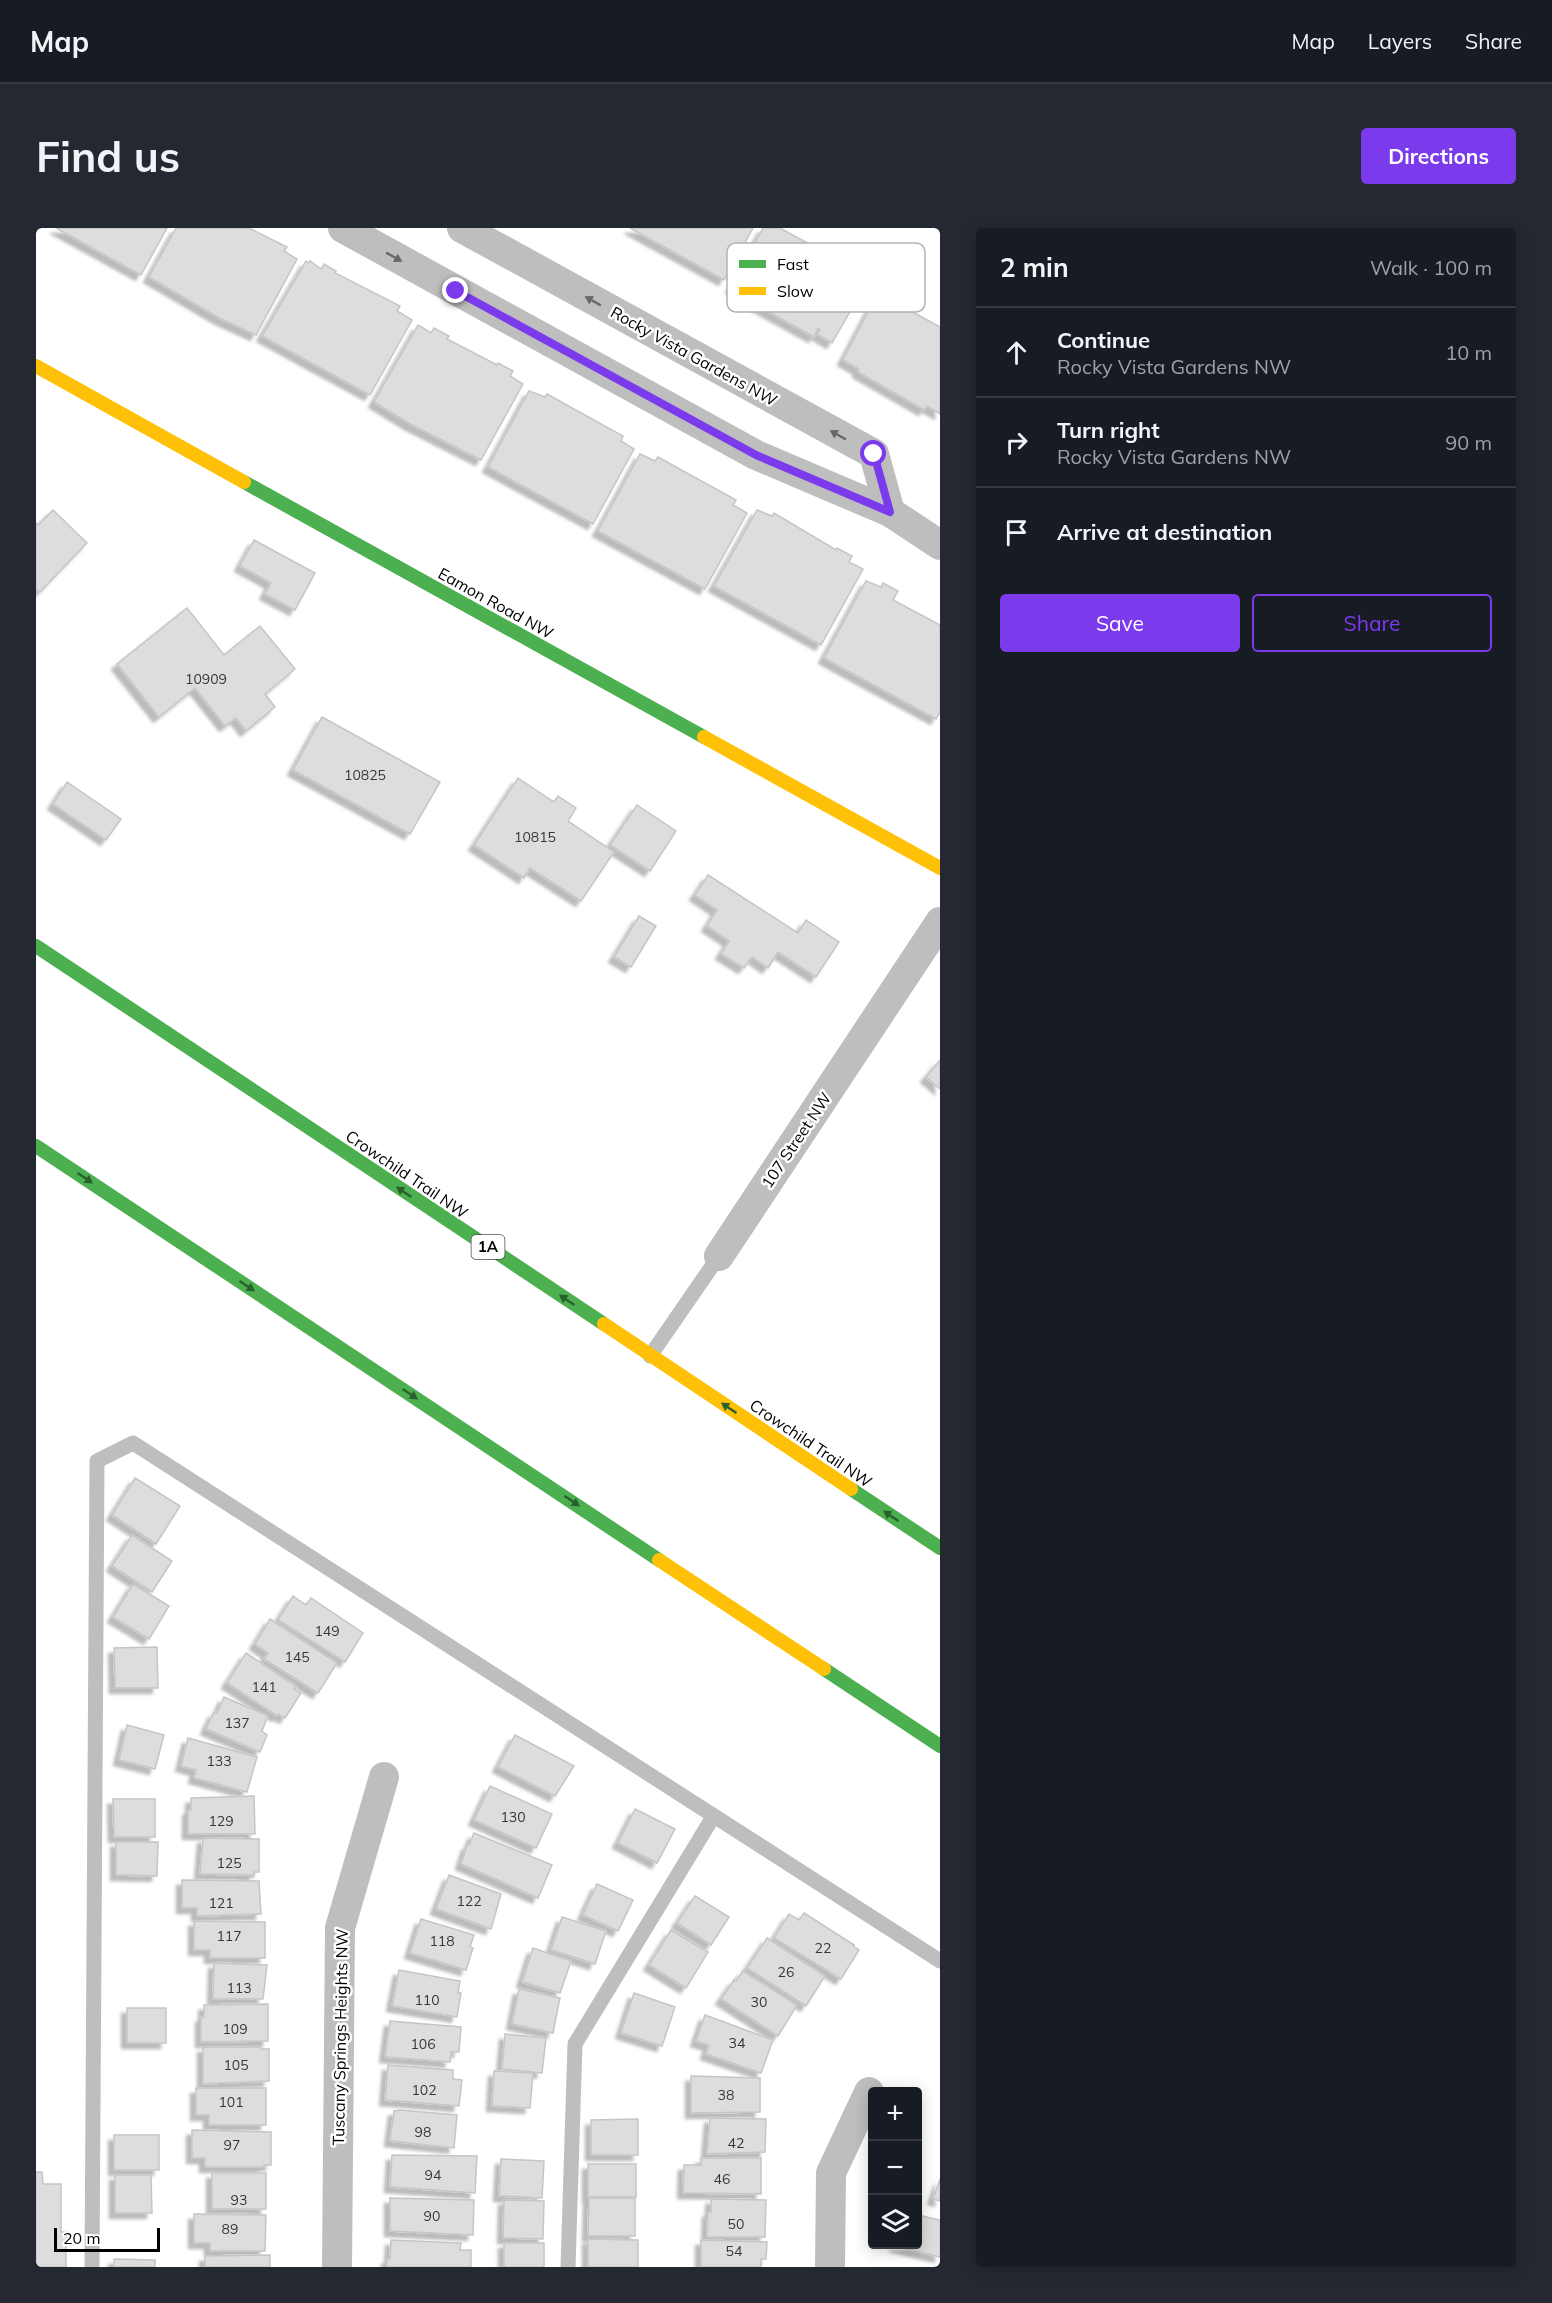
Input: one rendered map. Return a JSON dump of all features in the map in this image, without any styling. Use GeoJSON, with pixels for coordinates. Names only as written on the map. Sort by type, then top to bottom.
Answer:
{"type":"FeatureCollection","features":[{"type":"Feature","properties":{"kind":"main road","name":"Eamon Road NW"},"geometry":{"type":"LineString","coordinates":[[36,366],[940,868]]}},
{"type":"Feature","properties":{"kind":"main road","name":"Crowchild Trail NW"},"geometry":{"type":"LineString","coordinates":[[36,946],[940,1548]]}},
{"type":"Feature","properties":{"kind":"main road"},"geometry":{"type":"LineString","coordinates":[[36,1146],[940,1746]]}},
{"type":"Feature","properties":{"kind":"street"},"geometry":{"type":"LineString","coordinates":[[343,228],[756,455],[890,512],[940,545]]}},
{"type":"Feature","properties":{"kind":"street","name":"Rocky Vista Gardens NW"},"geometry":{"type":"LineString","coordinates":[[462,228],[874,454],[890,512]]}},
{"type":"Feature","properties":{"kind":"street","name":"107 Street NW"},"geometry":{"type":"LineString","coordinates":[[719,1256],[940,922]]}},
{"type":"Feature","properties":{"kind":"street","name":"Tuscany Springs Heights NW"},"geometry":{"type":"LineString","coordinates":[[337,2267],[340,1928],[384,1778]]}},
{"type":"Feature","properties":{"kind":"street"},"geometry":{"type":"LineString","coordinates":[[830,2267],[831,2173],[868,2094]]}},
{"type":"Feature","properties":{"kind":"lane","name":"107 Street NW"},"geometry":{"type":"LineString","coordinates":[[650,1356],[719,1256]]}},
{"type":"Feature","properties":{"kind":"lane"},"geometry":{"type":"LineString","coordinates":[[92,2267],[98,1461],[132,1443],[940,1961]]}},
{"type":"Feature","properties":{"kind":"lane"},"geometry":{"type":"LineString","coordinates":[[568,2267],[575,2044],[713,1817]]}},
{"type":"Feature","properties":{"kind":"building"},"geometry":{"type":"Polygon","coordinates":[[[56,228],[167,228],[141,275],[56,228]]]}},
{"type":"Feature","properties":{"kind":"building"},"geometry":{"type":"Polygon","coordinates":[[[176,228],[249,228],[287,247],[284,251],[297,259],[256,335],[219,318],[149,277],[176,228]]]}},
{"type":"Feature","properties":{"kind":"building"},"geometry":{"type":"Polygon","coordinates":[[[630,228],[753,228],[745,243],[727,243],[727,275],[724,280],[630,228]]]}},
{"type":"Feature","properties":{"kind":"building"},"geometry":{"type":"Polygon","coordinates":[[[763,228],[780,228],[808,243],[755,243],[763,228]]]}},
{"type":"Feature","properties":{"kind":"building"},"geometry":{"type":"Polygon","coordinates":[[[306,261],[309,263],[310,261],[321,269],[324,264],[336,271],[335,273],[400,306],[397,311],[412,320],[370,395],[262,336],[306,261]]]}},
{"type":"Feature","properties":{"kind":"building"},"geometry":{"type":"Polygon","coordinates":[[[769,312],[850,312],[832,343],[817,334],[820,330],[818,328],[814,337],[769,312]]]}},
{"type":"Feature","properties":{"kind":"building"},"geometry":{"type":"Polygon","coordinates":[[[868,312],[913,312],[940,327],[940,414],[927,406],[924,410],[858,372],[859,369],[843,360],[868,312]]]}},
{"type":"Feature","properties":{"kind":"building"},"geometry":{"type":"Polygon","coordinates":[[[418,325],[431,333],[434,328],[449,336],[447,339],[513,371],[510,376],[523,384],[481,460],[410,424],[374,402],[418,325]]]}},
{"type":"Feature","properties":{"kind":"building"},"geometry":{"type":"Polygon","coordinates":[[[529,391],[545,397],[547,394],[623,436],[621,441],[634,449],[593,524],[488,467],[529,391]]]}},
{"type":"Feature","properties":{"kind":"building"},"geometry":{"type":"Polygon","coordinates":[[[640,454],[655,461],[658,457],[736,500],[733,505],[747,513],[705,589],[598,531],[640,454]]]}},
{"type":"Feature","properties":{"kind":"building"},"geometry":{"type":"Polygon","coordinates":[[[53,510],[87,543],[40,592],[36,589],[36,523],[38,525],[53,510]]]}},
{"type":"Feature","properties":{"kind":"building"},"geometry":{"type":"Polygon","coordinates":[[[757,510],[772,516],[774,513],[836,550],[837,548],[852,556],[849,562],[863,569],[821,645],[714,586],[757,510]]]}},
{"type":"Feature","properties":{"kind":"building"},"geometry":{"type":"Polygon","coordinates":[[[254,540],[315,573],[295,610],[265,594],[271,583],[240,566],[254,540]]]}},
{"type":"Feature","properties":{"kind":"building"},"geometry":{"type":"Polygon","coordinates":[[[866,581],[881,587],[883,583],[898,591],[893,600],[940,625],[940,712],[936,719],[824,658],[866,581]]]}},
{"type":"Feature","properties":{"kind":"building"},"geometry":{"type":"Polygon","coordinates":[[[187,608],[224,655],[260,626],[295,669],[265,694],[275,707],[246,731],[236,718],[225,726],[195,688],[159,717],[117,664],[187,608]]]}},
{"type":"Feature","properties":{"kind":"building"},"geometry":{"type":"Polygon","coordinates":[[[322,717],[440,782],[410,834],[293,770],[322,717]]]}},
{"type":"Feature","properties":{"kind":"building"},"geometry":{"type":"Polygon","coordinates":[[[518,778],[554,802],[558,796],[576,808],[568,821],[614,852],[581,901],[530,868],[524,878],[474,845],[518,778]]]}},
{"type":"Feature","properties":{"kind":"building"},"geometry":{"type":"Polygon","coordinates":[[[67,782],[121,819],[106,840],[53,804],[67,782]]]}},
{"type":"Feature","properties":{"kind":"building"},"geometry":{"type":"Polygon","coordinates":[[[637,805],[676,831],[650,871],[610,845],[637,805]]]}},
{"type":"Feature","properties":{"kind":"building"},"geometry":{"type":"Polygon","coordinates":[[[708,875],[798,933],[806,920],[839,942],[816,977],[778,952],[768,968],[752,957],[744,968],[721,954],[729,941],[707,926],[717,910],[695,895],[708,875]]]}},
{"type":"Feature","properties":{"kind":"building"},"geometry":{"type":"Polygon","coordinates":[[[639,916],[656,926],[631,967],[614,957],[639,916]]]}},
{"type":"Feature","properties":{"kind":"building"},"geometry":{"type":"Polygon","coordinates":[[[940,1060],[940,1089],[926,1077],[940,1060]]]}},
{"type":"Feature","properties":{"kind":"building"},"geometry":{"type":"Polygon","coordinates":[[[135,1478],[180,1506],[156,1544],[112,1515],[135,1478]]]}},
{"type":"Feature","properties":{"kind":"building"},"geometry":{"type":"Polygon","coordinates":[[[132,1535],[172,1561],[152,1592],[112,1566],[132,1535]]]}},
{"type":"Feature","properties":{"kind":"building"},"geometry":{"type":"Polygon","coordinates":[[[133,1584],[169,1606],[149,1639],[113,1617],[133,1584]]]}},
{"type":"Feature","properties":{"kind":"building"},"geometry":{"type":"Polygon","coordinates":[[[293,1596],[306,1605],[311,1598],[363,1633],[345,1662],[278,1620],[293,1596]]]}},
{"type":"Feature","properties":{"kind":"building"},"geometry":{"type":"Polygon","coordinates":[[[270,1619],[337,1663],[318,1693],[264,1659],[268,1653],[255,1644],[270,1619]]]}},
{"type":"Feature","properties":{"kind":"building"},"geometry":{"type":"Polygon","coordinates":[[[157,1647],[158,1688],[115,1688],[114,1648],[157,1647]]]}},
{"type":"Feature","properties":{"kind":"building"},"geometry":{"type":"Polygon","coordinates":[[[246,1653],[296,1686],[294,1689],[301,1693],[285,1718],[278,1714],[277,1716],[227,1683],[246,1653]]]}},
{"type":"Feature","properties":{"kind":"building"},"geometry":{"type":"Polygon","coordinates":[[[224,1697],[268,1716],[262,1731],[267,1735],[260,1752],[206,1729],[224,1697]]]}},
{"type":"Feature","properties":{"kind":"building"},"geometry":{"type":"Polygon","coordinates":[[[127,1725],[164,1735],[155,1769],[119,1760],[127,1725]]]}},
{"type":"Feature","properties":{"kind":"building"},"geometry":{"type":"Polygon","coordinates":[[[515,1735],[574,1766],[555,1796],[498,1767],[515,1735]]]}},
{"type":"Feature","properties":{"kind":"building"},"geometry":{"type":"Polygon","coordinates":[[[188,1738],[257,1757],[247,1792],[194,1778],[196,1770],[181,1766],[188,1738]]]}},
{"type":"Feature","properties":{"kind":"building"},"geometry":{"type":"Polygon","coordinates":[[[490,1786],[552,1814],[536,1848],[474,1820],[490,1786]]]}},
{"type":"Feature","properties":{"kind":"building"},"geometry":{"type":"Polygon","coordinates":[[[254,1796],[255,1834],[188,1834],[188,1810],[191,1810],[191,1798],[254,1796]]]}},
{"type":"Feature","properties":{"kind":"building"},"geometry":{"type":"Polygon","coordinates":[[[113,1799],[155,1799],[155,1837],[114,1837],[113,1799]]]}},
{"type":"Feature","properties":{"kind":"building"},"geometry":{"type":"Polygon","coordinates":[[[635,1809],[675,1829],[657,1863],[618,1843],[635,1809]]]}},
{"type":"Feature","properties":{"kind":"building"},"geometry":{"type":"Polygon","coordinates":[[[474,1833],[552,1865],[538,1898],[461,1864],[467,1845],[474,1833]]]}},
{"type":"Feature","properties":{"kind":"building"},"geometry":{"type":"Polygon","coordinates":[[[203,1838],[259,1839],[259,1872],[254,1872],[254,1875],[200,1874],[203,1838]]]}},
{"type":"Feature","properties":{"kind":"building"},"geometry":{"type":"Polygon","coordinates":[[[116,1842],[158,1842],[157,1876],[116,1875],[116,1842]]]}},
{"type":"Feature","properties":{"kind":"building"},"geometry":{"type":"Polygon","coordinates":[[[449,1875],[501,1894],[491,1929],[436,1909],[449,1875]]]}},
{"type":"Feature","properties":{"kind":"building"},"geometry":{"type":"Polygon","coordinates":[[[182,1880],[259,1881],[261,1914],[197,1916],[197,1908],[182,1908],[182,1880]]]}},
{"type":"Feature","properties":{"kind":"building"},"geometry":{"type":"Polygon","coordinates":[[[597,1884],[633,1900],[618,1931],[583,1915],[597,1884]]]}},
{"type":"Feature","properties":{"kind":"building"},"geometry":{"type":"Polygon","coordinates":[[[695,1896],[729,1917],[711,1945],[677,1923],[695,1896]]]}},
{"type":"Feature","properties":{"kind":"building"},"geometry":{"type":"Polygon","coordinates":[[[804,1913],[859,1950],[841,1979],[774,1938],[789,1914],[799,1920],[804,1913]]]}},
{"type":"Feature","properties":{"kind":"building"},"geometry":{"type":"Polygon","coordinates":[[[562,1917],[606,1931],[595,1964],[551,1950],[562,1917]]]}},
{"type":"Feature","properties":{"kind":"building"},"geometry":{"type":"Polygon","coordinates":[[[421,1919],[474,1935],[470,1947],[473,1948],[466,1970],[410,1953],[421,1919]]]}},
{"type":"Feature","properties":{"kind":"building"},"geometry":{"type":"Polygon","coordinates":[[[194,1921],[265,1922],[265,1958],[210,1958],[210,1950],[194,1950],[194,1921]]]}},
{"type":"Feature","properties":{"kind":"building"},"geometry":{"type":"Polygon","coordinates":[[[671,1930],[708,1952],[686,1988],[649,1965],[671,1930]]]}},
{"type":"Feature","properties":{"kind":"building"},"geometry":{"type":"Polygon","coordinates":[[[767,1938],[825,1976],[806,2006],[747,1968],[767,1938]]]}},
{"type":"Feature","properties":{"kind":"building"},"geometry":{"type":"Polygon","coordinates":[[[533,1948],[571,1961],[560,1993],[522,1982],[533,1948]]]}},
{"type":"Feature","properties":{"kind":"building"},"geometry":{"type":"Polygon","coordinates":[[[214,1963],[267,1965],[263,1999],[213,1999],[214,1963]]]}},
{"type":"Feature","properties":{"kind":"building"},"geometry":{"type":"Polygon","coordinates":[[[399,1970],[460,1981],[458,1993],[461,1993],[457,2017],[392,2006],[399,1970]]]}},
{"type":"Feature","properties":{"kind":"building"},"geometry":{"type":"Polygon","coordinates":[[[743,1971],[797,2005],[778,2036],[721,1999],[743,1971]]]}},
{"type":"Feature","properties":{"kind":"building"},"geometry":{"type":"Polygon","coordinates":[[[519,1989],[560,1998],[553,2033],[512,2024],[519,1989]]]}},
{"type":"Feature","properties":{"kind":"building"},"geometry":{"type":"Polygon","coordinates":[[[634,1993],[675,2007],[662,2046],[621,2033],[634,1993]]]}},
{"type":"Feature","properties":{"kind":"building"},"geometry":{"type":"Polygon","coordinates":[[[268,2004],[268,2041],[201,2042],[201,2017],[204,2017],[204,2005],[268,2004]]]}},
{"type":"Feature","properties":{"kind":"building"},"geometry":{"type":"Polygon","coordinates":[[[127,2008],[166,2008],[166,2043],[127,2043],[127,2008]]]}},
{"type":"Feature","properties":{"kind":"building"},"geometry":{"type":"Polygon","coordinates":[[[705,2015],[773,2040],[761,2073],[706,2054],[709,2045],[696,2041],[705,2015]]]}},
{"type":"Feature","properties":{"kind":"building"},"geometry":{"type":"Polygon","coordinates":[[[390,2021],[461,2027],[459,2052],[451,2052],[450,2062],[385,2057],[390,2021]]]}},
{"type":"Feature","properties":{"kind":"building"},"geometry":{"type":"Polygon","coordinates":[[[505,2034],[546,2038],[542,2073],[502,2069],[505,2034]]]}},
{"type":"Feature","properties":{"kind":"building"},"geometry":{"type":"Polygon","coordinates":[[[203,2047],[269,2049],[269,2081],[203,2084],[203,2047]]]}},
{"type":"Feature","properties":{"kind":"building"},"geometry":{"type":"Polygon","coordinates":[[[388,2065],[453,2070],[453,2079],[462,2080],[459,2106],[385,2100],[388,2065]]]}},
{"type":"Feature","properties":{"kind":"building"},"geometry":{"type":"Polygon","coordinates":[[[494,2071],[533,2073],[530,2108],[492,2106],[494,2071]]]}},
{"type":"Feature","properties":{"kind":"building"},"geometry":{"type":"Polygon","coordinates":[[[691,2076],[760,2078],[760,2112],[691,2113],[691,2076]]]}},
{"type":"Feature","properties":{"kind":"building"},"geometry":{"type":"Polygon","coordinates":[[[196,2088],[266,2088],[266,2125],[209,2125],[209,2115],[196,2115],[196,2088]]]}},
{"type":"Feature","properties":{"kind":"building"},"geometry":{"type":"Polygon","coordinates":[[[394,2111],[457,2115],[454,2148],[390,2141],[394,2111]]]}},
{"type":"Feature","properties":{"kind":"building"},"geometry":{"type":"Polygon","coordinates":[[[710,2118],[766,2119],[765,2152],[707,2154],[710,2118]]]}},
{"type":"Feature","properties":{"kind":"building"},"geometry":{"type":"Polygon","coordinates":[[[638,2119],[638,2155],[591,2155],[591,2120],[638,2119]]]}},
{"type":"Feature","properties":{"kind":"building"},"geometry":{"type":"Polygon","coordinates":[[[192,2130],[271,2132],[271,2165],[205,2167],[205,2158],[192,2158],[192,2130]]]}},
{"type":"Feature","properties":{"kind":"building"},"geometry":{"type":"Polygon","coordinates":[[[114,2135],[159,2135],[159,2170],[114,2170],[114,2135]]]}},
{"type":"Feature","properties":{"kind":"building"},"geometry":{"type":"Polygon","coordinates":[[[392,2155],[477,2156],[475,2193],[390,2187],[392,2155]]]}},
{"type":"Feature","properties":{"kind":"building"},"geometry":{"type":"Polygon","coordinates":[[[701,2158],[761,2158],[761,2194],[683,2193],[684,2165],[701,2165],[701,2158]]]}},
{"type":"Feature","properties":{"kind":"building"},"geometry":{"type":"Polygon","coordinates":[[[501,2159],[544,2161],[542,2198],[499,2196],[501,2159]]]}},
{"type":"Feature","properties":{"kind":"building"},"geometry":{"type":"Polygon","coordinates":[[[588,2164],[636,2164],[636,2197],[588,2197],[588,2164]]]}},
{"type":"Feature","properties":{"kind":"building"},"geometry":{"type":"Polygon","coordinates":[[[36,2172],[42,2172],[43,2184],[61,2184],[61,2232],[66,2232],[66,2267],[36,2267],[36,2172]]]}},
{"type":"Feature","properties":{"kind":"building"},"geometry":{"type":"Polygon","coordinates":[[[212,2173],[266,2173],[266,2209],[212,2209],[212,2173]]]}},
{"type":"Feature","properties":{"kind":"building"},"geometry":{"type":"Polygon","coordinates":[[[115,2175],[151,2175],[152,2213],[115,2213],[115,2175]]]}},
{"type":"Feature","properties":{"kind":"building"},"geometry":{"type":"Polygon","coordinates":[[[940,2179],[940,2201],[933,2199],[940,2179]]]}},
{"type":"Feature","properties":{"kind":"building"},"geometry":{"type":"Polygon","coordinates":[[[390,2198],[474,2200],[473,2235],[390,2231],[390,2198]]]}},
{"type":"Feature","properties":{"kind":"building"},"geometry":{"type":"Polygon","coordinates":[[[589,2198],[635,2198],[635,2236],[588,2236],[589,2198]]]}},
{"type":"Feature","properties":{"kind":"building"},"geometry":{"type":"Polygon","coordinates":[[[711,2199],[766,2200],[765,2237],[707,2237],[711,2199]]]}},
{"type":"Feature","properties":{"kind":"building"},"geometry":{"type":"Polygon","coordinates":[[[504,2200],[544,2201],[543,2239],[503,2238],[504,2200]]]}},
{"type":"Feature","properties":{"kind":"building"},"geometry":{"type":"Polygon","coordinates":[[[194,2214],[266,2215],[265,2251],[210,2251],[210,2243],[194,2243],[194,2214]]]}},
{"type":"Feature","properties":{"kind":"building"},"geometry":{"type":"Polygon","coordinates":[[[922,2216],[940,2220],[940,2257],[907,2249],[922,2249],[922,2216]]]}},
{"type":"Feature","properties":{"kind":"building"},"geometry":{"type":"Polygon","coordinates":[[[588,2239],[638,2240],[638,2267],[588,2267],[588,2239]]]}},
{"type":"Feature","properties":{"kind":"building"},"geometry":{"type":"Polygon","coordinates":[[[391,2240],[461,2243],[460,2250],[471,2250],[471,2267],[387,2267],[391,2240]]]}},
{"type":"Feature","properties":{"kind":"building"},"geometry":{"type":"Polygon","coordinates":[[[701,2240],[767,2242],[766,2259],[761,2259],[761,2267],[701,2267],[701,2240]]]}},
{"type":"Feature","properties":{"kind":"building"},"geometry":{"type":"Polygon","coordinates":[[[504,2243],[544,2243],[544,2267],[504,2267],[504,2243]]]}},
{"type":"Feature","properties":{"kind":"building"},"geometry":{"type":"Polygon","coordinates":[[[270,2255],[270,2267],[205,2267],[205,2256],[270,2255]]]}},
{"type":"Feature","properties":{"kind":"building"},"geometry":{"type":"Polygon","coordinates":[[[114,2259],[155,2260],[155,2267],[114,2267],[114,2259]]]}},
{"type":"Feature","properties":{"kind":"traffic: fast"},"geometry":{"type":"LineString","coordinates":[[244,482],[704,737]]}},
{"type":"Feature","properties":{"kind":"traffic: fast"},"geometry":{"type":"LineString","coordinates":[[36,946],[604,1324]]}},
{"type":"Feature","properties":{"kind":"traffic: fast"},"geometry":{"type":"LineString","coordinates":[[36,1146],[659,1560]]}},
{"type":"Feature","properties":{"kind":"traffic: fast"},"geometry":{"type":"LineString","coordinates":[[851,1489],[940,1548]]}},
{"type":"Feature","properties":{"kind":"traffic: fast"},"geometry":{"type":"LineString","coordinates":[[824,1669],[940,1746]]}},
{"type":"Feature","properties":{"kind":"traffic: slow"},"geometry":{"type":"LineString","coordinates":[[36,366],[244,482]]}},
{"type":"Feature","properties":{"kind":"traffic: slow"},"geometry":{"type":"LineString","coordinates":[[704,737],[940,868]]}},
{"type":"Feature","properties":{"kind":"traffic: slow"},"geometry":{"type":"LineString","coordinates":[[604,1324],[851,1489]]}},
{"type":"Feature","properties":{"kind":"traffic: slow"},"geometry":{"type":"LineString","coordinates":[[659,1560],[824,1669]]}},
{"type":"Feature","properties":{"kind":"route"},"geometry":{"type":"LineString","coordinates":[[456,291],[756,455],[890,512],[874,454]]}}]}
